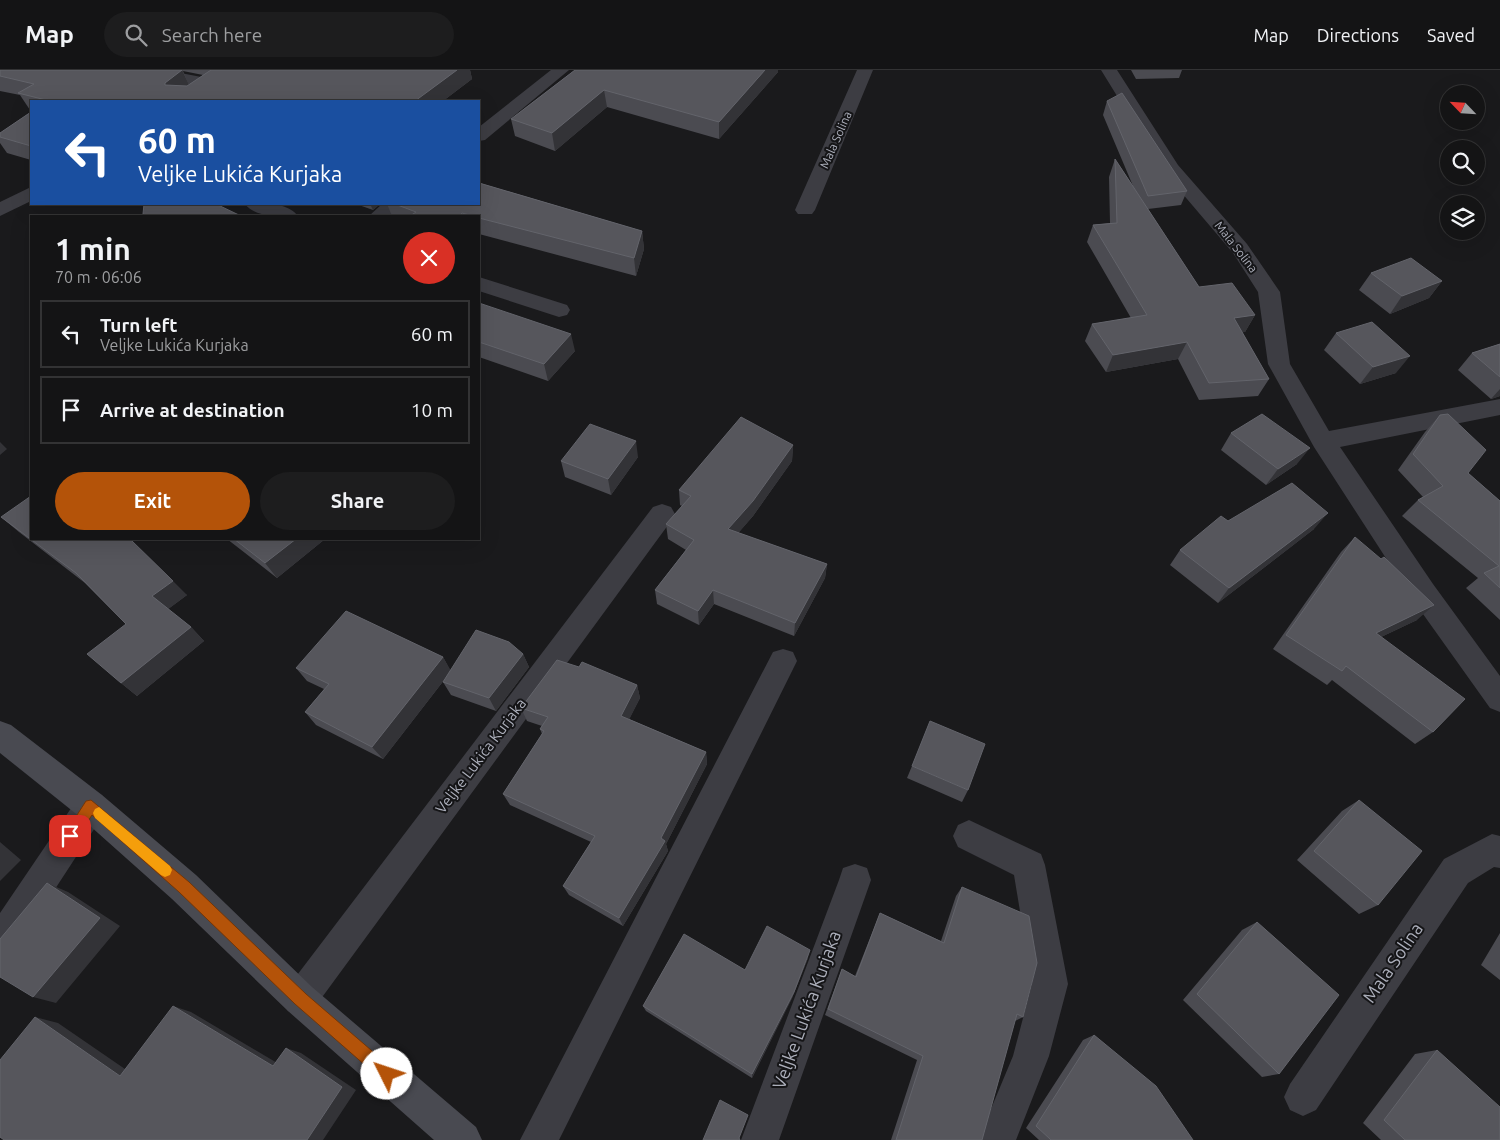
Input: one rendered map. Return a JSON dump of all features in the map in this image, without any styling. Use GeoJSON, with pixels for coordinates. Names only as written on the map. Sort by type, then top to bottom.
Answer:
{"type":"FeatureCollection","features":[{"type":"Feature","properties":{"kind":"main road"},"geometry":{"type":"LineString","coordinates":[[3,743],[91,806],[184,887],[300,999],[460,1139]]}},
{"type":"Feature","properties":{"kind":"street"},"geometry":{"type":"LineString","coordinates":[[138,70],[218,79],[191,97]]}},
{"type":"Feature","properties":{"kind":"street"},"geometry":{"type":"LineString","coordinates":[[480,135],[562,70]]}},
{"type":"Feature","properties":{"kind":"street","name":"Mala Solina"},"geometry":{"type":"LineString","coordinates":[[805,210],[866,70]]}},
{"type":"Feature","properties":{"kind":"street","name":"Mala Solina"},"geometry":{"type":"LineString","coordinates":[[1110,70],[1171,168],[1240,250],[1269,292],[1279,364],[1323,441],[1423,592],[1500,699]]}},
{"type":"Feature","properties":{"kind":"street"},"geometry":{"type":"LineString","coordinates":[[0,210],[30,194]]}},
{"type":"Feature","properties":{"kind":"street"},"geometry":{"type":"LineString","coordinates":[[259,205],[285,215]]}},
{"type":"Feature","properties":{"kind":"street"},"geometry":{"type":"LineString","coordinates":[[380,215],[393,205]]}},
{"type":"Feature","properties":{"kind":"street"},"geometry":{"type":"LineString","coordinates":[[480,284],[559,310]]}},
{"type":"Feature","properties":{"kind":"street"},"geometry":{"type":"LineString","coordinates":[[1323,441],[1500,407]]}},
{"type":"Feature","properties":{"kind":"street","name":"Veljke Lukića Kurjaka"},"geometry":{"type":"LineString","coordinates":[[300,999],[662,514]]}},
{"type":"Feature","properties":{"kind":"street"},"geometry":{"type":"LineString","coordinates":[[539,1140],[783,661]]}},
{"type":"Feature","properties":{"kind":"street"},"geometry":{"type":"LineString","coordinates":[[0,943],[91,806]]}},
{"type":"Feature","properties":{"kind":"street"},"geometry":{"type":"LineString","coordinates":[[968,836],[1029,865],[1050,984],[1031,1056],[997,1140]]}},
{"type":"Feature","properties":{"kind":"street","name":"Mala Solina"},"geometry":{"type":"LineString","coordinates":[[1303,1097],[1456,870],[1492,850],[1500,852]]}},
{"type":"Feature","properties":{"kind":"street","name":"Veljke Lukića Kurjaka"},"geometry":{"type":"LineString","coordinates":[[760,1140],[855,880]]}},
{"type":"Feature","properties":{"kind":"building"},"geometry":{"type":"Polygon","coordinates":[[[0,70],[182,70],[165,85],[187,86],[211,70],[457,70],[416,100],[46,100],[18,93],[34,84],[0,76],[0,70]]]}},
{"type":"Feature","properties":{"kind":"building"},"geometry":{"type":"Polygon","coordinates":[[[575,70],[765,70],[719,122],[604,90],[552,133],[511,119],[575,70]]]}},
{"type":"Feature","properties":{"kind":"building"},"geometry":{"type":"Polygon","coordinates":[[[1122,93],[1187,191],[1148,196],[1107,101],[1122,93]]]}},
{"type":"Feature","properties":{"kind":"building"},"geometry":{"type":"Polygon","coordinates":[[[30,113],[30,146],[0,137],[0,133],[30,113]]]}},
{"type":"Feature","properties":{"kind":"building"},"geometry":{"type":"Polygon","coordinates":[[[1115,159],[1199,287],[1232,283],[1255,315],[1234,318],[1269,379],[1209,383],[1187,342],[1113,355],[1092,324],[1147,315],[1093,225],[1117,223],[1115,159]]]}},
{"type":"Feature","properties":{"kind":"building"},"geometry":{"type":"Polygon","coordinates":[[[480,183],[642,231],[634,258],[480,218],[480,215],[462,213],[460,215],[412,215],[416,212],[398,205],[480,205],[480,183]]]}},
{"type":"Feature","properties":{"kind":"building"},"geometry":{"type":"Polygon","coordinates":[[[144,205],[218,205],[239,215],[146,215],[143,214],[144,205]]]}},
{"type":"Feature","properties":{"kind":"building"},"geometry":{"type":"Polygon","coordinates":[[[1411,258],[1442,281],[1402,296],[1371,273],[1411,258]]]}},
{"type":"Feature","properties":{"kind":"building"},"geometry":{"type":"Polygon","coordinates":[[[480,303],[571,334],[544,364],[480,342],[480,303]]]}},
{"type":"Feature","properties":{"kind":"building"},"geometry":{"type":"Polygon","coordinates":[[[1372,322],[1410,356],[1373,367],[1336,333],[1372,322]]]}},
{"type":"Feature","properties":{"kind":"building"},"geometry":{"type":"Polygon","coordinates":[[[1500,344],[1500,377],[1472,353],[1500,344]]]}},
{"type":"Feature","properties":{"kind":"building"},"geometry":{"type":"Polygon","coordinates":[[[1262,414],[1310,448],[1278,469],[1231,433],[1262,414]]]}},
{"type":"Feature","properties":{"kind":"building"},"geometry":{"type":"Polygon","coordinates":[[[1448,414],[1486,450],[1468,473],[1500,501],[1500,588],[1484,573],[1499,566],[1418,500],[1443,486],[1413,454],[1440,415],[1448,414]]]}},
{"type":"Feature","properties":{"kind":"building"},"geometry":{"type":"Polygon","coordinates":[[[741,417],[793,445],[753,501],[728,529],[827,564],[795,623],[713,590],[698,611],[655,590],[694,540],[666,524],[691,496],[679,490],[741,417]]]}},
{"type":"Feature","properties":{"kind":"building"},"geometry":{"type":"Polygon","coordinates":[[[590,424],[636,441],[608,479],[561,461],[590,424]]]}},
{"type":"Feature","properties":{"kind":"building"},"geometry":{"type":"Polygon","coordinates":[[[1292,483],[1328,513],[1229,588],[1180,550],[1221,516],[1228,521],[1292,483]]]}},
{"type":"Feature","properties":{"kind":"building"},"geometry":{"type":"Polygon","coordinates":[[[30,497],[30,539],[1,517],[30,497]]]}},
{"type":"Feature","properties":{"kind":"building"},"geometry":{"type":"Polygon","coordinates":[[[1355,537],[1381,559],[1384,557],[1434,605],[1376,633],[1465,699],[1433,732],[1346,666],[1342,671],[1286,635],[1355,537]]]}},
{"type":"Feature","properties":{"kind":"building"},"geometry":{"type":"Polygon","coordinates":[[[32,540],[131,540],[173,581],[152,596],[191,627],[121,683],[87,654],[126,624],[76,573],[32,540]]]}},
{"type":"Feature","properties":{"kind":"building"},"geometry":{"type":"Polygon","coordinates":[[[235,540],[295,540],[265,563],[235,540]]]}},
{"type":"Feature","properties":{"kind":"building"},"geometry":{"type":"Polygon","coordinates":[[[346,611],[443,657],[372,747],[305,712],[329,684],[296,668],[346,611]]]}},
{"type":"Feature","properties":{"kind":"building"},"geometry":{"type":"Polygon","coordinates":[[[476,630],[509,642],[523,654],[489,698],[443,682],[476,630]]]}},
{"type":"Feature","properties":{"kind":"building"},"geometry":{"type":"Polygon","coordinates":[[[557,660],[579,667],[582,662],[637,685],[621,716],[706,752],[661,838],[665,841],[619,918],[563,886],[595,836],[503,794],[544,731],[540,729],[548,717],[521,708],[557,660]]]}},
{"type":"Feature","properties":{"kind":"building"},"geometry":{"type":"Polygon","coordinates":[[[930,721],[985,744],[968,790],[912,766],[930,721]]]}},
{"type":"Feature","properties":{"kind":"building"},"geometry":{"type":"Polygon","coordinates":[[[1359,800],[1422,851],[1378,905],[1314,851],[1359,800]]]}},
{"type":"Feature","properties":{"kind":"building"},"geometry":{"type":"Polygon","coordinates":[[[47,883],[100,918],[33,997],[0,977],[0,939],[47,883]]]}},
{"type":"Feature","properties":{"kind":"building"},"geometry":{"type":"Polygon","coordinates":[[[962,887],[1029,916],[1037,963],[1023,1017],[1017,1014],[982,1140],[896,1140],[923,1056],[828,1009],[842,969],[856,977],[880,913],[944,943],[962,887]]]}},
{"type":"Feature","properties":{"kind":"building"},"geometry":{"type":"Polygon","coordinates":[[[1257,922],[1339,995],[1279,1074],[1197,994],[1257,922]]]}},
{"type":"Feature","properties":{"kind":"building"},"geometry":{"type":"Polygon","coordinates":[[[767,926],[810,950],[794,992],[752,1074],[643,1006],[684,934],[745,970],[767,926]]]}},
{"type":"Feature","properties":{"kind":"building"},"geometry":{"type":"Polygon","coordinates":[[[173,1006],[273,1066],[286,1048],[342,1087],[307,1140],[4,1140],[0,1137],[0,1060],[35,1017],[120,1076],[173,1006]]]}},
{"type":"Feature","properties":{"kind":"building"},"geometry":{"type":"Polygon","coordinates":[[[1094,1035],[1156,1086],[1193,1140],[1051,1140],[1036,1126],[1094,1035]]]}},
{"type":"Feature","properties":{"kind":"building"},"geometry":{"type":"Polygon","coordinates":[[[1437,1050],[1500,1107],[1500,1140],[1405,1140],[1384,1120],[1437,1050]]]}},
{"type":"Feature","properties":{"kind":"building"},"geometry":{"type":"Polygon","coordinates":[[[720,1100],[748,1115],[739,1138],[740,1140],[703,1140],[720,1100]]]}},
{"type":"Feature","properties":{"kind":"slow traffic"},"geometry":{"type":"LineString","coordinates":[[99,813],[165,870]]}},
{"type":"Feature","properties":{"kind":"route"},"geometry":{"type":"LineString","coordinates":[[70,836],[91,806],[184,887],[300,999],[387,1074]]}}]}
